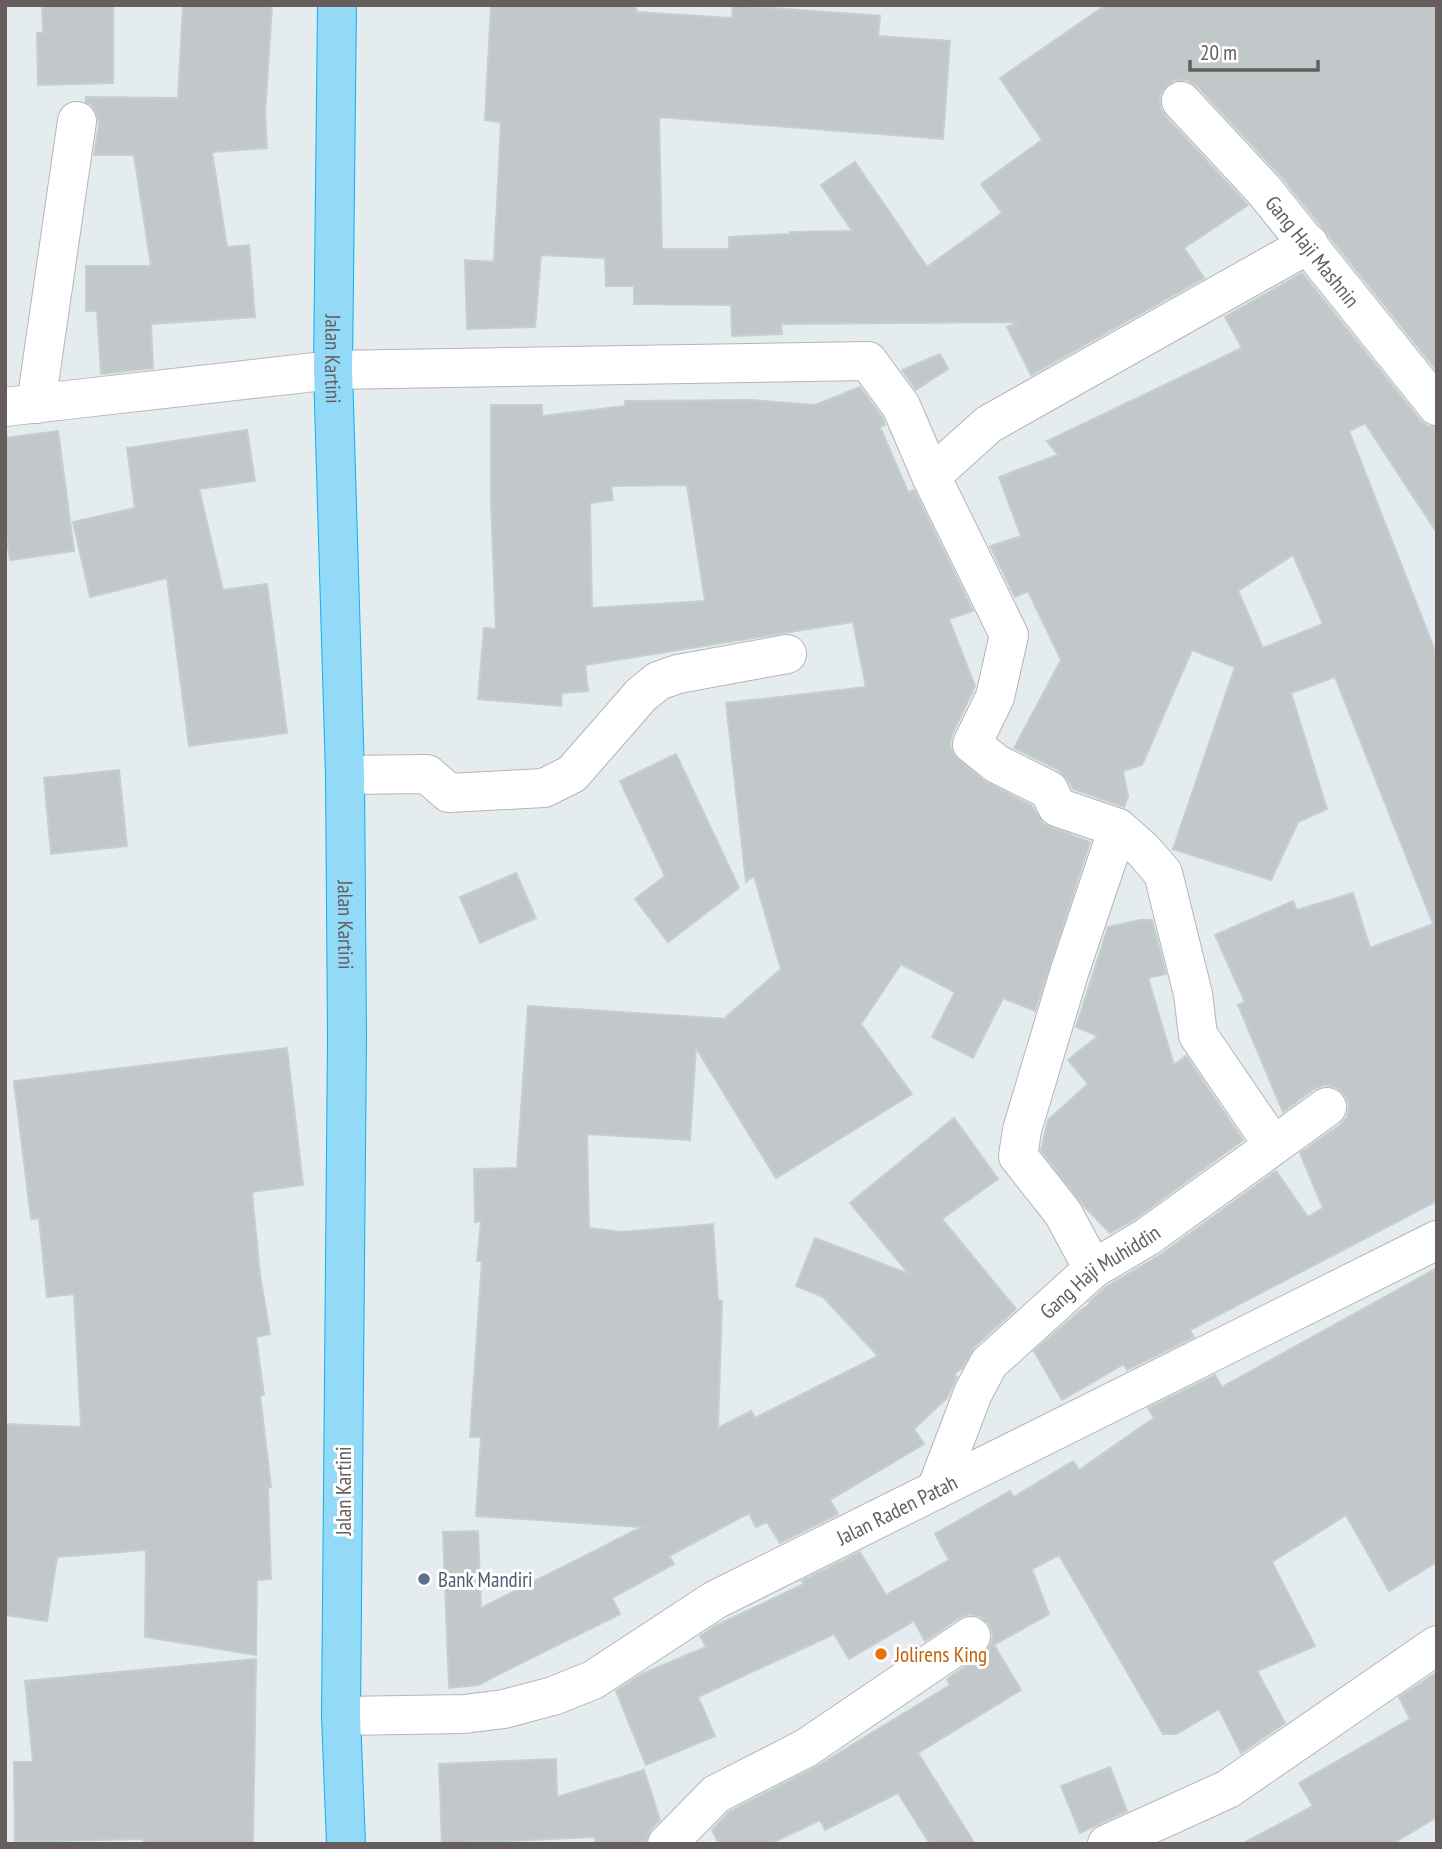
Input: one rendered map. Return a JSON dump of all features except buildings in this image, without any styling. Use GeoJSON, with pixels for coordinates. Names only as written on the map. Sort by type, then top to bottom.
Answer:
{"type":"FeatureCollection","features":[{"type":"Feature","properties":{"kind":"highway","name":"Jalan Kartini"},"geometry":{"type":"LineString","coordinates":[[337,5],[333,370],[345,775],[347,1038],[341,1716],[346,1844]]}},
{"type":"Feature","properties":{"kind":"street","name":"Gang Haji Mashnin"},"geometry":{"type":"LineString","coordinates":[[1181,101],[1264,189],[1437,406]]}},
{"type":"Feature","properties":{"kind":"street"},"geometry":{"type":"LineString","coordinates":[[77,121],[21,406],[333,370],[868,361],[901,406],[931,476],[1009,635],[995,697],[972,744],[998,764],[1049,790],[1057,807],[1118,828],[1143,850],[1163,873],[1193,994],[1198,1035],[1273,1145]]}},
{"type":"Feature","properties":{"kind":"street"},"geometry":{"type":"LineString","coordinates":[[931,476],[989,424],[1309,244]]}},
{"type":"Feature","properties":{"kind":"street"},"geometry":{"type":"LineString","coordinates":[[345,775],[427,774],[449,793],[544,788],[572,774],[640,695],[658,681],[678,674],[787,654]]}},
{"type":"Feature","properties":{"kind":"street"},"geometry":{"type":"LineString","coordinates":[[1093,1269],[1063,1213],[1018,1156],[1022,1130],[1069,973],[1118,828]]}},
{"type":"Feature","properties":{"kind":"street","name":"Gang Haji Muhiddin"},"geometry":{"type":"LineString","coordinates":[[936,1490],[973,1393],[989,1363],[1093,1269],[1147,1237],[1327,1107]]}},
{"type":"Feature","properties":{"kind":"street","name":"Jalan Raden Patah"},"geometry":{"type":"LineString","coordinates":[[341,1716],[464,1714],[504,1709],[553,1696],[593,1679],[715,1600],[1437,1240]]}},
{"type":"Feature","properties":{"kind":"street"},"geometry":{"type":"LineString","coordinates":[[667,1844],[716,1794],[806,1748],[971,1636]]}},
{"type":"Feature","properties":{"kind":"street"},"geometry":{"type":"LineString","coordinates":[[1107,1844],[1228,1789],[1437,1645]]}},
{"type":"Feature","properties":{"kind":"place","name":"Bank Mandiri"},"geometry":{"type":"Point","coordinates":[424,1579]}},
{"type":"Feature","properties":{"kind":"place","name":"Jolirens King"},"geometry":{"type":"Point","coordinates":[881,1654]}}]}
